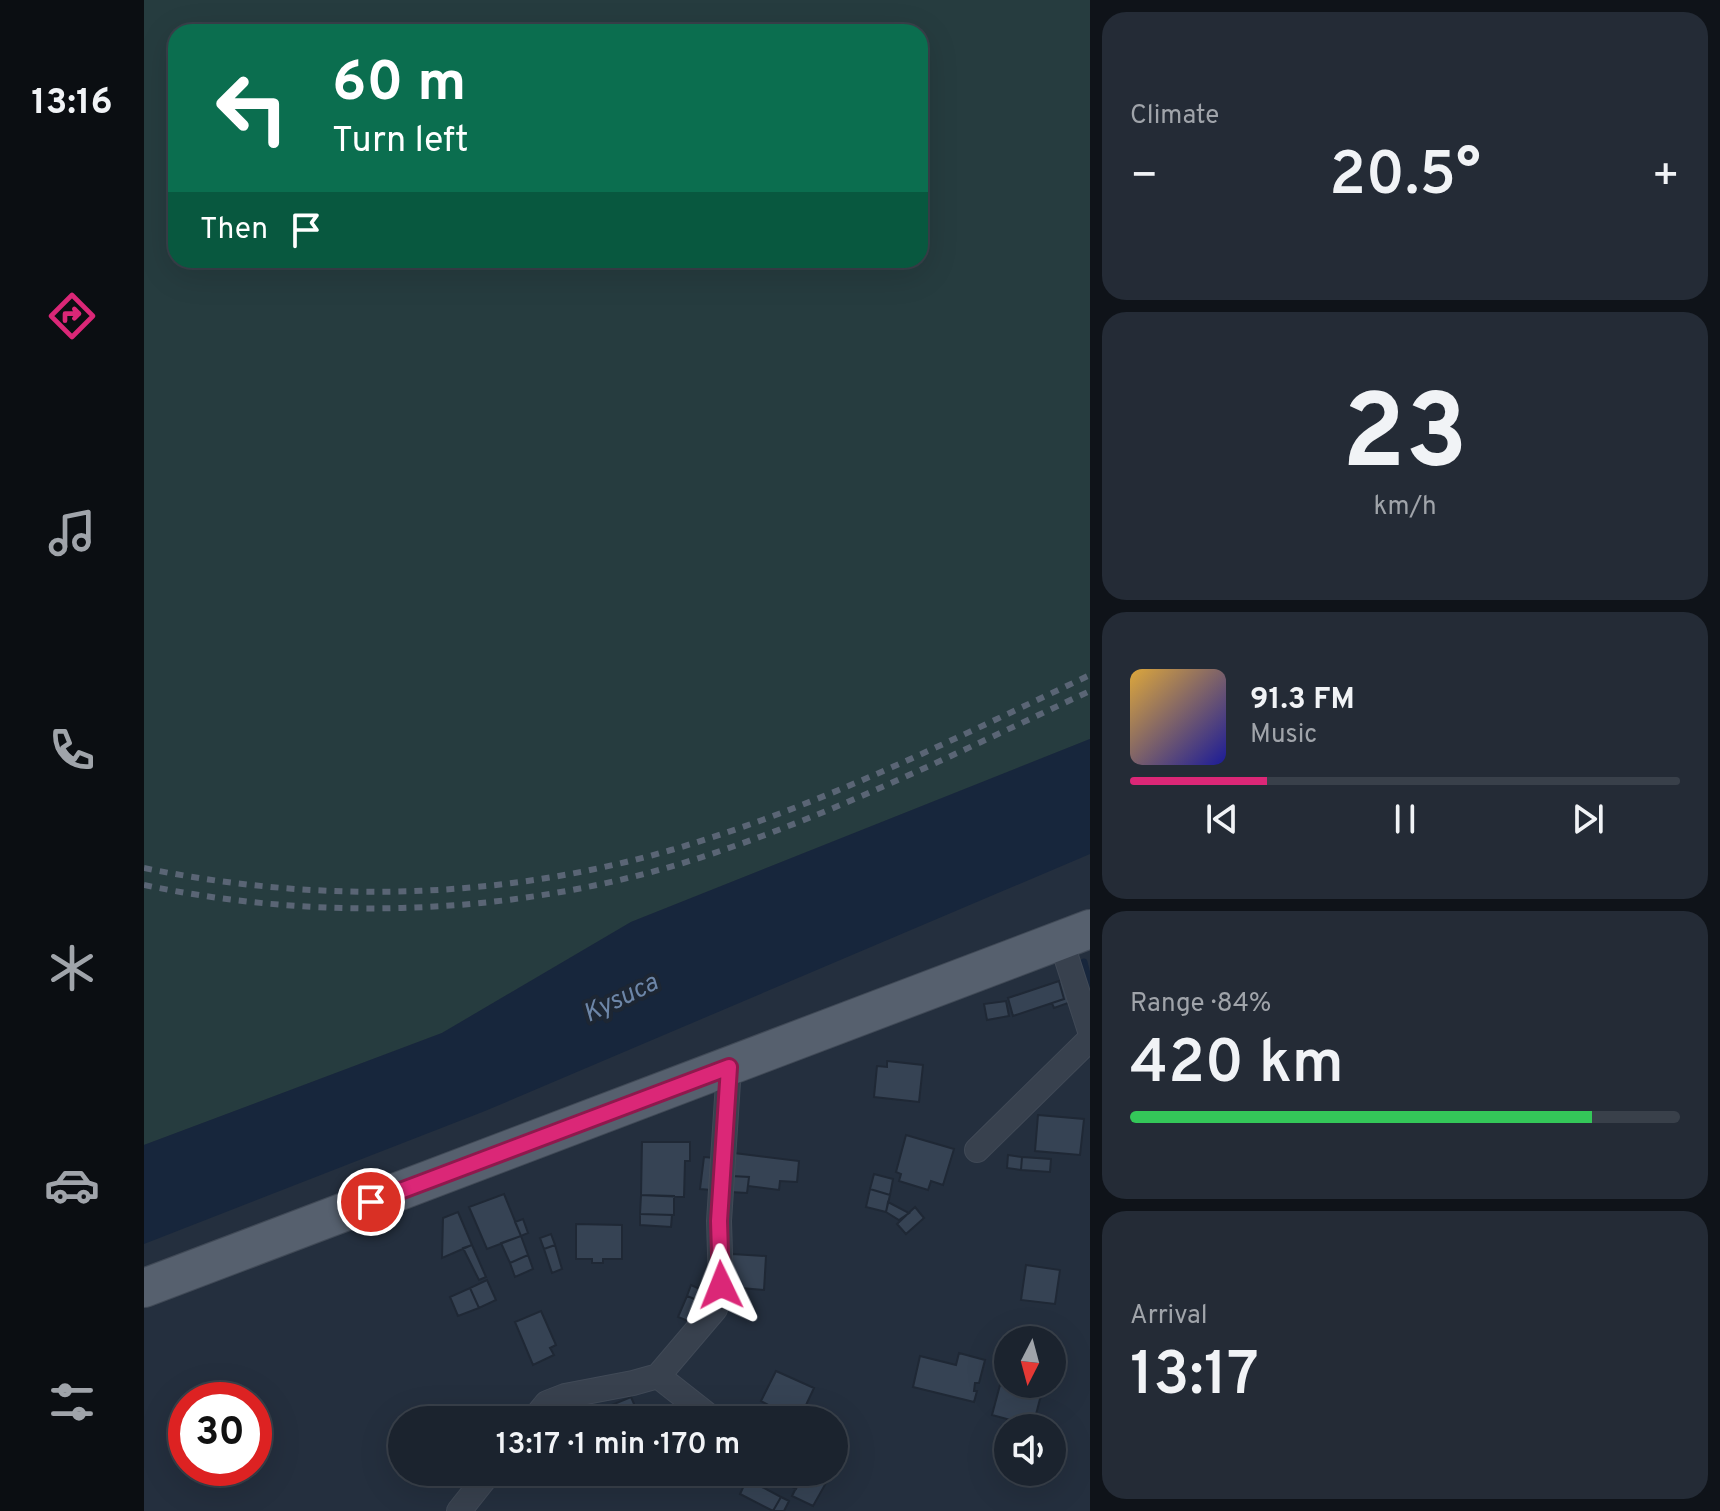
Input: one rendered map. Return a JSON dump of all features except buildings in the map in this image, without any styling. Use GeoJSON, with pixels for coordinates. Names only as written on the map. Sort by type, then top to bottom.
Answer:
{"type":"FeatureCollection","features":[{"type":"Feature","properties":{"kind":"main road"},"geometry":{"type":"LineString","coordinates":[[144,1288],[1075,935]]}},
{"type":"Feature","properties":{"kind":"street"},"geometry":{"type":"LineString","coordinates":[[1075,935],[1090,1031]]}},
{"type":"Feature","properties":{"kind":"street"},"geometry":{"type":"LineString","coordinates":[[977,1150],[1090,1039]]}},
{"type":"Feature","properties":{"kind":"street"},"geometry":{"type":"LineString","coordinates":[[545,1406],[565,1396],[658,1376],[715,1309],[721,1285],[719,1221],[729,1067]]}},
{"type":"Feature","properties":{"kind":"street"},"geometry":{"type":"LineString","coordinates":[[658,1376],[696,1406]]}},
{"type":"Feature","properties":{"kind":"street"},"geometry":{"type":"LineString","coordinates":[[459,1511],[479,1486]]}},
{"type":"Feature","properties":{"kind":"green space"},"geometry":{"type":"Polygon","coordinates":[[[144,0],[1090,0],[1090,739],[631,922],[442,1033],[144,1145],[144,0]]]}},
{"type":"Feature","properties":{"kind":"water","name":"Kysuca"},"geometry":{"type":"Polygon","coordinates":[[[1090,739],[1090,854],[485,1111],[144,1244],[144,1145],[442,1033],[631,922],[1090,739]]]}},
{"type":"Feature","properties":{"kind":"waterway"},"geometry":{"type":"LineString","coordinates":[[1084,962],[1090,986]]}},
{"type":"Feature","properties":{"kind":"railway"},"geometry":{"type":"LineString","coordinates":[[144,868],[210,880],[276,887],[409,891],[541,879],[606,867],[671,850],[779,814],[936,747],[1090,675]]}},
{"type":"Feature","properties":{"kind":"railway"},"geometry":{"type":"LineString","coordinates":[[144,885],[216,898],[363,908],[509,900],[582,888],[653,872],[770,833],[908,775],[1090,691]]}},
{"type":"Feature","properties":{"kind":"route"},"geometry":{"type":"LineString","coordinates":[[371,1202],[729,1067],[719,1221],[721,1285]]}}]}
